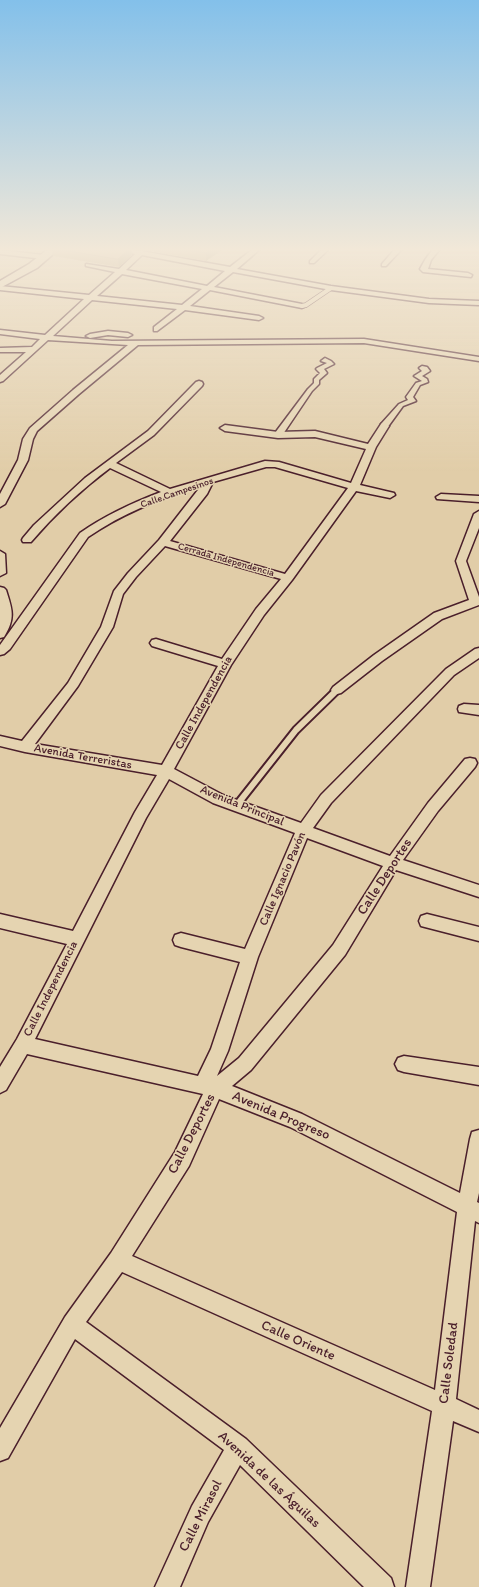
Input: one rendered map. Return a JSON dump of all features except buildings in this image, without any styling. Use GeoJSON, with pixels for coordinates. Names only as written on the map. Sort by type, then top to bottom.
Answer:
{"type":"FeatureCollection","features":[{"type":"Feature","properties":{"kind":"street"},"geometry":{"type":"LineString","coordinates":[[0,379],[64,323]]}},
{"type":"Feature","properties":{"kind":"street"},"geometry":{"type":"LineString","coordinates":[[157,329],[165,323]]}},
{"type":"Feature","properties":{"kind":"street"},"geometry":{"type":"LineString","coordinates":[[0,332],[112,343],[364,341],[479,359]]}},
{"type":"Feature","properties":{"kind":"street"},"geometry":{"type":"LineString","coordinates":[[49,337],[82,338],[108,333],[128,335]]}},
{"type":"Feature","properties":{"kind":"street"},"geometry":{"type":"LineString","coordinates":[[0,504],[23,460],[28,439],[33,430],[76,392],[136,343]]}},
{"type":"Feature","properties":{"kind":"street"},"geometry":{"type":"LineString","coordinates":[[0,350],[35,349]]}},
{"type":"Feature","properties":{"kind":"street"},"geometry":{"type":"LineString","coordinates":[[278,435],[310,390],[317,383],[316,380],[324,373],[319,369],[331,364],[330,362],[324,361],[325,360]]}},
{"type":"Feature","properties":{"kind":"street","name":"Calle Independencia"},"geometry":{"type":"LineString","coordinates":[[0,1084],[23,1044],[140,816],[225,664],[260,612],[288,578],[354,487],[371,447],[384,426],[401,405],[413,401],[409,397],[418,384],[425,382],[425,380],[417,376],[427,371],[422,368],[425,368]]}},
{"type":"Feature","properties":{"kind":"street"},"geometry":{"type":"LineString","coordinates":[[27,540],[38,527],[88,480],[151,433],[199,384]]}},
{"type":"Feature","properties":{"kind":"street"},"geometry":{"type":"LineString","coordinates":[[224,428],[278,435],[315,434],[371,447]]}},
{"type":"Feature","properties":{"kind":"street"},"geometry":{"type":"LineString","coordinates":[[110,464],[170,493]]}},
{"type":"Feature","properties":{"kind":"street","name":"Calle Campesinos"},"geometry":{"type":"LineString","coordinates":[[0,651],[6,646],[84,535],[94,527],[129,510],[170,493],[265,464],[276,464],[354,487],[390,495]]}},
{"type":"Feature","properties":{"kind":"street"},"geometry":{"type":"LineString","coordinates":[[25,747],[72,686],[107,627],[118,593],[132,575],[163,542],[203,492],[208,482]]}},
{"type":"Feature","properties":{"kind":"street"},"geometry":{"type":"LineString","coordinates":[[441,497],[479,499]]}},
{"type":"Feature","properties":{"kind":"street"},"geometry":{"type":"LineString","coordinates":[[337,690],[378,658],[438,616],[475,602],[461,561],[479,514]]}},
{"type":"Feature","properties":{"kind":"street","name":"Cerrada Independencia"},"geometry":{"type":"LineString","coordinates":[[163,542],[288,578]]}},
{"type":"Feature","properties":{"kind":"street"},"geometry":{"type":"LineString","coordinates":[[0,554],[0,573]]}},
{"type":"Feature","properties":{"kind":"street"},"geometry":{"type":"LineString","coordinates":[[0,590],[7,616],[6,627],[0,634]]}},
{"type":"Feature","properties":{"kind":"street"},"geometry":{"type":"LineString","coordinates":[[156,643],[225,664]]}},
{"type":"Feature","properties":{"kind":"street","name":"Calle Ignacio Pavón"},"geometry":{"type":"LineString","coordinates":[[209,1086],[250,957],[303,831],[326,799],[450,672],[479,652]]}},
{"type":"Feature","properties":{"kind":"street"},"geometry":{"type":"LineString","coordinates":[[464,709],[479,710]]}},
{"type":"Feature","properties":{"kind":"street","name":"Avenida Terreristas"},"geometry":{"type":"LineString","coordinates":[[0,741],[25,747],[166,771]]}},
{"type":"Feature","properties":{"kind":"street","name":"Calle Deportes"},"geometry":{"type":"LineString","coordinates":[[0,1450],[72,1324],[118,1260],[182,1159],[209,1086],[246,1064],[340,950],[393,863],[433,807],[470,763]]}},
{"type":"Feature","properties":{"kind":"street","name":"Avenida Principal"},"geometry":{"type":"LineString","coordinates":[[166,771],[218,799],[236,806],[393,863],[479,891]]}},
{"type":"Feature","properties":{"kind":"street"},"geometry":{"type":"LineString","coordinates":[[0,921],[76,939]]}},
{"type":"Feature","properties":{"kind":"street"},"geometry":{"type":"LineString","coordinates":[[427,921],[479,934]]}},
{"type":"Feature","properties":{"kind":"street"},"geometry":{"type":"LineString","coordinates":[[181,940],[250,957]]}},
{"type":"Feature","properties":{"kind":"street","name":"Avenida Progreso"},"geometry":{"type":"LineString","coordinates":[[23,1044],[209,1086],[296,1120],[473,1210]]}},
{"type":"Feature","properties":{"kind":"street"},"geometry":{"type":"LineString","coordinates":[[404,1064],[479,1076]]}},
{"type":"Feature","properties":{"kind":"street","name":"Calle Soledad"},"geometry":{"type":"LineString","coordinates":[[418,1587],[473,1210],[479,1139]]}},
{"type":"Feature","properties":{"kind":"street","name":"Calle Oriente"},"geometry":{"type":"LineString","coordinates":[[118,1260],[479,1421]]}},
{"type":"Feature","properties":{"kind":"street","name":"Avenida de las Águilas"},"geometry":{"type":"LineString","coordinates":[[72,1324],[238,1447],[382,1587]]}},
{"type":"Feature","properties":{"kind":"street","name":"Calle Mirasol"},"geometry":{"type":"LineString","coordinates":[[167,1587],[200,1514],[238,1447]]}},
{"type":"Feature","properties":{"kind":"lane"},"geometry":{"type":"LineString","coordinates":[[236,806],[285,743],[318,705],[337,690]]}}]}
